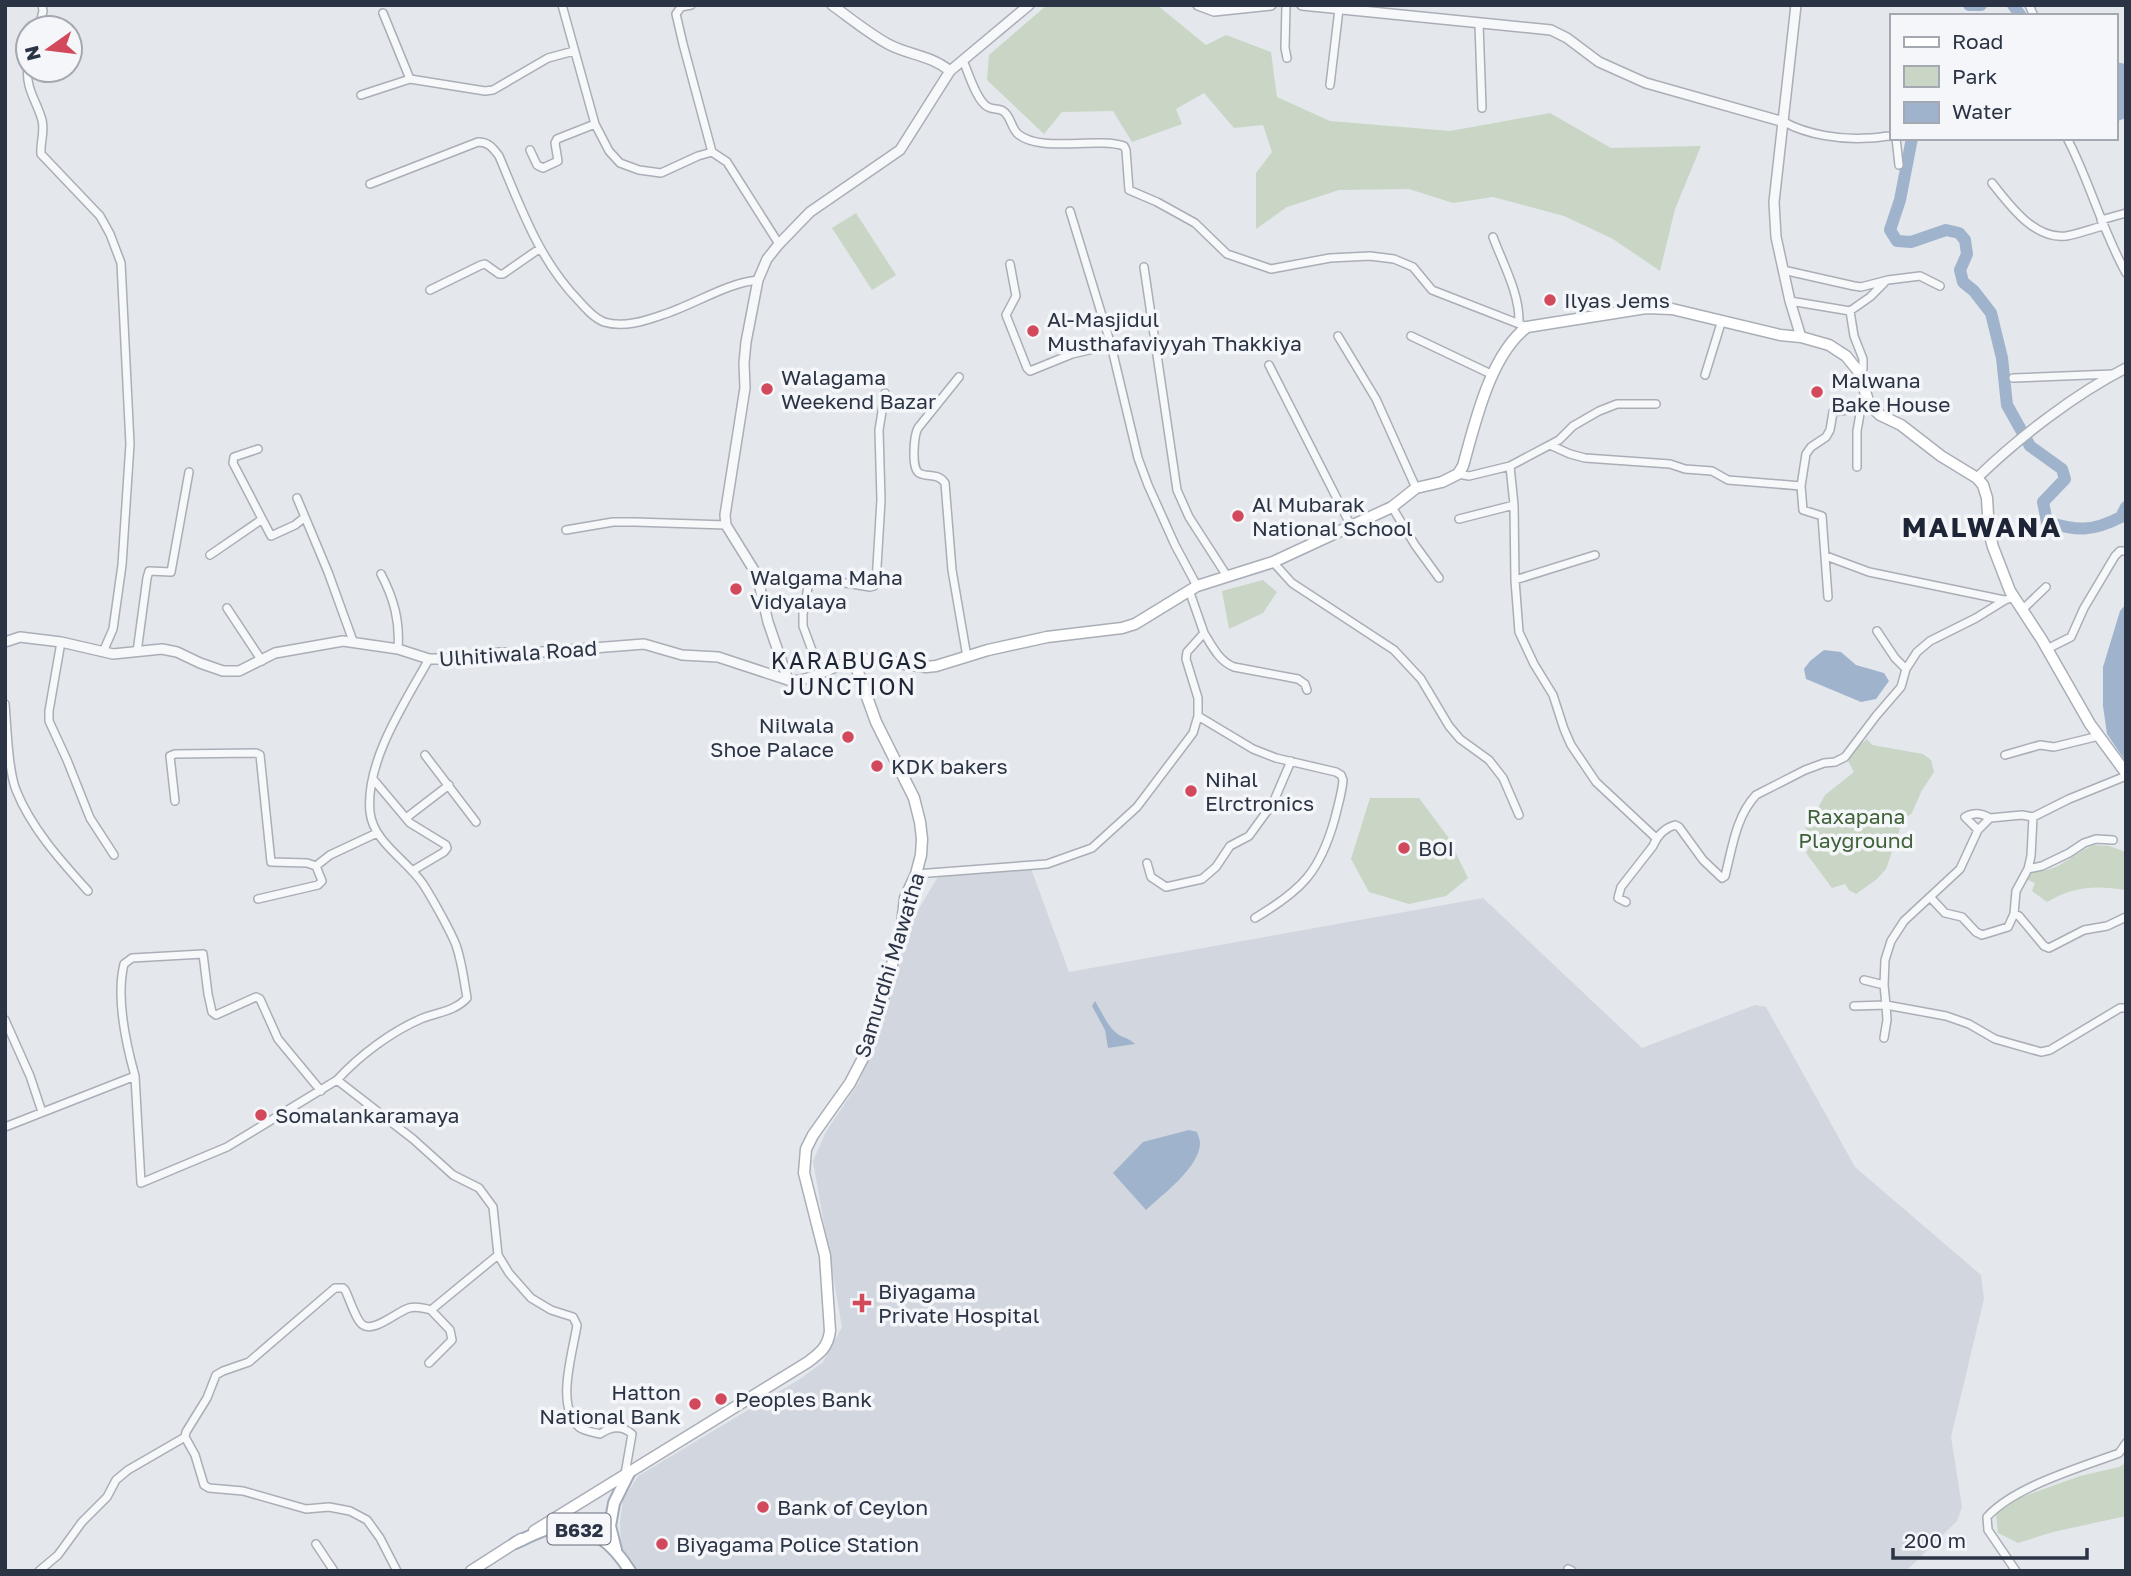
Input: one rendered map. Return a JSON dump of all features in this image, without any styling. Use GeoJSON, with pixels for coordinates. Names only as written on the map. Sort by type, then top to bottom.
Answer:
{"type":"FeatureCollection","features":[{"type":"Feature","properties":{"kind":"main road"},"geometry":{"type":"LineString","coordinates":[[854,662],[871,659],[926,667],[1047,637],[1135,624],[1193,588],[1273,562],[1392,507],[1416,488],[1442,482],[1458,474],[1463,466],[1481,399],[1523,325],[1646,308],[1672,309],[1829,345],[1846,356],[1859,372],[1865,406],[1901,425],[1941,456],[1978,478],[1987,498],[1989,532],[2010,599],[2022,609],[2099,736],[2126,774]]}},
{"type":"Feature","properties":{"kind":"main road","name":"Samurdhi Mawatha"},"geometry":{"type":"LineString","coordinates":[[471,1571],[808,1362],[825,1349],[829,1340],[825,1256],[805,1182],[806,1149],[850,1083],[863,1058],[885,993],[899,940],[905,898],[921,855],[922,839],[914,799],[876,722],[854,662]]}},
{"type":"Feature","properties":{"kind":"main road","name":"B632"},"geometry":{"type":"LineString","coordinates":[[628,1472],[614,1503],[610,1526],[616,1550],[629,1571]]}},
{"type":"Feature","properties":{"kind":"main road","name":"B632"},"geometry":{"type":"LineString","coordinates":[[515,1543],[556,1527],[596,1534],[616,1550]]}},
{"type":"Feature","properties":{"kind":"street"},"geometry":{"type":"LineString","coordinates":[[562,5],[595,124],[609,151],[620,163],[639,170],[661,173],[712,152]]}},
{"type":"Feature","properties":{"kind":"street"},"geometry":{"type":"LineString","coordinates":[[691,5],[681,7],[677,14],[712,152],[727,162],[779,244]]}},
{"type":"Feature","properties":{"kind":"street"},"geometry":{"type":"LineString","coordinates":[[832,5],[889,45],[928,57],[950,71]]}},
{"type":"Feature","properties":{"kind":"street"},"geometry":{"type":"LineString","coordinates":[[854,662],[843,663],[805,680],[788,680],[768,622],[757,575],[726,525],[725,515],[745,388],[746,342],[758,280],[767,259],[810,212],[900,149],[950,71],[1029,5]]}},
{"type":"Feature","properties":{"kind":"street"},"geometry":{"type":"LineString","coordinates":[[1198,5],[1214,11],[1271,5]]}},
{"type":"Feature","properties":{"kind":"street"},"geometry":{"type":"LineString","coordinates":[[1286,5],[1287,58]]}},
{"type":"Feature","properties":{"kind":"street"},"geometry":{"type":"LineString","coordinates":[[1302,5],[1552,30],[1599,62],[1646,83],[1784,122],[1800,131],[1838,136],[1890,137]]}},
{"type":"Feature","properties":{"kind":"street"},"geometry":{"type":"LineString","coordinates":[[1796,5],[1774,202],[1776,237],[1801,337]]}},
{"type":"Feature","properties":{"kind":"street"},"geometry":{"type":"LineString","coordinates":[[1330,85],[1339,9]]}},
{"type":"Feature","properties":{"kind":"street"},"geometry":{"type":"LineString","coordinates":[[383,13],[410,79]]}},
{"type":"Feature","properties":{"kind":"street"},"geometry":{"type":"LineString","coordinates":[[1479,24],[1482,108]]}},
{"type":"Feature","properties":{"kind":"street"},"geometry":{"type":"LineString","coordinates":[[361,95],[410,79],[493,90],[548,58],[574,51]]}},
{"type":"Feature","properties":{"kind":"street"},"geometry":{"type":"LineString","coordinates":[[964,60],[981,102],[989,108],[1002,109],[1017,133],[1030,140],[1064,144],[1112,143],[1124,146],[1129,190],[1195,223],[1227,254],[1271,269],[1330,258],[1370,256],[1394,259],[1413,267],[1432,290],[1523,325]]}},
{"type":"Feature","properties":{"kind":"street"},"geometry":{"type":"LineString","coordinates":[[28,84],[42,121],[44,134],[41,154],[100,216],[121,263],[130,444],[122,565],[113,629],[103,652]]}},
{"type":"Feature","properties":{"kind":"street"},"geometry":{"type":"LineString","coordinates":[[530,150],[537,165],[543,168],[558,161],[555,143],[557,139],[595,124]]}},
{"type":"Feature","properties":{"kind":"street"},"geometry":{"type":"LineString","coordinates":[[1895,140],[1899,165]]}},
{"type":"Feature","properties":{"kind":"street"},"geometry":{"type":"LineString","coordinates":[[2068,140],[2126,273]]}},
{"type":"Feature","properties":{"kind":"street"},"geometry":{"type":"LineString","coordinates":[[370,184],[478,142],[491,146],[499,156],[539,249],[558,278],[592,314],[605,322],[642,322],[682,309],[743,281],[758,280]]}},
{"type":"Feature","properties":{"kind":"street"},"geometry":{"type":"LineString","coordinates":[[1992,183],[2030,225],[2050,235],[2064,236],[2126,213]]}},
{"type":"Feature","properties":{"kind":"street"},"geometry":{"type":"LineString","coordinates":[[1070,211],[1111,345],[1138,458],[1193,588],[1204,633],[1226,664],[1298,679],[1305,684],[1307,690]]}},
{"type":"Feature","properties":{"kind":"street"},"geometry":{"type":"LineString","coordinates":[[1493,237],[1523,325]]}},
{"type":"Feature","properties":{"kind":"street"},"geometry":{"type":"LineString","coordinates":[[430,290],[485,264],[503,274],[539,249]]}},
{"type":"Feature","properties":{"kind":"street"},"geometry":{"type":"LineString","coordinates":[[1010,264],[1016,296],[1006,315],[1030,371],[1072,354],[1111,345]]}},
{"type":"Feature","properties":{"kind":"street"},"geometry":{"type":"LineString","coordinates":[[1144,267],[1177,490],[1189,517],[1227,576]]}},
{"type":"Feature","properties":{"kind":"street"},"geometry":{"type":"LineString","coordinates":[[1783,270],[1854,286],[1920,276],[1940,286]]}},
{"type":"Feature","properties":{"kind":"street"},"geometry":{"type":"LineString","coordinates":[[1790,301],[1850,310],[1870,297],[1884,282]]}},
{"type":"Feature","properties":{"kind":"street"},"geometry":{"type":"LineString","coordinates":[[1850,310],[1853,336],[1863,359],[1863,369],[1859,372]]}},
{"type":"Feature","properties":{"kind":"street"},"geometry":{"type":"LineString","coordinates":[[1705,375],[1722,320]]}},
{"type":"Feature","properties":{"kind":"street"},"geometry":{"type":"LineString","coordinates":[[1338,336],[1376,399],[1416,488]]}},
{"type":"Feature","properties":{"kind":"street"},"geometry":{"type":"LineString","coordinates":[[1411,336],[1493,374]]}},
{"type":"Feature","properties":{"kind":"street"},"geometry":{"type":"LineString","coordinates":[[1269,365],[1351,526]]}},
{"type":"Feature","properties":{"kind":"street"},"geometry":{"type":"LineString","coordinates":[[1978,478],[2002,454],[2053,414],[2126,368]]}},
{"type":"Feature","properties":{"kind":"street"},"geometry":{"type":"LineString","coordinates":[[2013,379],[2114,374]]}},
{"type":"Feature","properties":{"kind":"street"},"geometry":{"type":"LineString","coordinates":[[959,377],[915,433],[914,463],[915,470],[919,473],[935,475],[945,483],[952,569],[967,657]]}},
{"type":"Feature","properties":{"kind":"street"},"geometry":{"type":"LineString","coordinates":[[820,672],[803,626],[809,582],[815,578],[870,587],[876,583],[881,500],[879,430],[885,393]]}},
{"type":"Feature","properties":{"kind":"street"},"geometry":{"type":"LineString","coordinates":[[1458,474],[1469,476],[1510,467],[1559,440],[1573,426],[1618,404],[1656,404]]}},
{"type":"Feature","properties":{"kind":"street"},"geometry":{"type":"LineString","coordinates":[[1828,597],[1822,516],[1803,510],[1801,486],[1807,454],[1811,447],[1826,437],[1833,412],[1865,406],[1857,431],[1857,467]]}},
{"type":"Feature","properties":{"kind":"street"},"geometry":{"type":"LineString","coordinates":[[1550,445],[1585,458],[1670,464],[1685,469],[1712,471],[1728,480],[1801,486]]}},
{"type":"Feature","properties":{"kind":"street"},"geometry":{"type":"LineString","coordinates":[[258,449],[233,457],[233,463],[271,536],[305,517]]}},
{"type":"Feature","properties":{"kind":"street"},"geometry":{"type":"LineString","coordinates":[[1510,467],[1519,632],[1553,695],[1572,745],[1596,782],[1656,838]]}},
{"type":"Feature","properties":{"kind":"street"},"geometry":{"type":"LineString","coordinates":[[137,652],[149,571],[171,572],[189,472]]}},
{"type":"Feature","properties":{"kind":"street"},"geometry":{"type":"LineString","coordinates":[[297,498],[353,642]]}},
{"type":"Feature","properties":{"kind":"street"},"geometry":{"type":"LineString","coordinates":[[1459,519],[1514,505]]}},
{"type":"Feature","properties":{"kind":"street"},"geometry":{"type":"LineString","coordinates":[[1392,507],[1415,545],[1440,578]]}},
{"type":"Feature","properties":{"kind":"street"},"geometry":{"type":"LineString","coordinates":[[210,555],[261,520]]}},
{"type":"Feature","properties":{"kind":"street"},"geometry":{"type":"LineString","coordinates":[[566,530],[635,522],[726,525]]}},
{"type":"Feature","properties":{"kind":"street"},"geometry":{"type":"LineString","coordinates":[[2047,649],[2071,637],[2084,608],[2115,556],[2120,551],[2126,551]]}},
{"type":"Feature","properties":{"kind":"street"},"geometry":{"type":"LineString","coordinates":[[1515,580],[1595,555]]}},
{"type":"Feature","properties":{"kind":"street"},"geometry":{"type":"LineString","coordinates":[[1826,556],[1869,572],[2010,599]]}},
{"type":"Feature","properties":{"kind":"street"},"geometry":{"type":"LineString","coordinates":[[1273,562],[1292,583],[1394,650],[1408,663],[1421,679],[1448,726],[1460,739],[1489,760],[1503,778],[1519,815]]}},
{"type":"Feature","properties":{"kind":"street"},"geometry":{"type":"LineString","coordinates":[[381,574],[397,613],[398,649]]}},
{"type":"Feature","properties":{"kind":"street"},"geometry":{"type":"LineString","coordinates":[[2022,609],[2046,587]]}},
{"type":"Feature","properties":{"kind":"street"},"geometry":{"type":"LineString","coordinates":[[1626,902],[1618,898],[1621,887],[1653,846],[1656,838],[1670,826],[1679,827],[1703,860],[1722,878],[1725,876],[1741,820],[1749,802],[1756,795],[1805,770],[1845,757],[1901,687],[1906,669],[1917,652],[1930,641],[2010,599]]}},
{"type":"Feature","properties":{"kind":"street"},"geometry":{"type":"LineString","coordinates":[[227,608],[262,660]]}},
{"type":"Feature","properties":{"kind":"street"},"geometry":{"type":"LineString","coordinates":[[1877,631],[1906,669]]}},
{"type":"Feature","properties":{"kind":"street"},"geometry":{"type":"LineString","coordinates":[[916,874],[1047,864],[1092,848],[1137,807],[1193,733],[1198,716],[1198,698],[1186,659],[1187,652],[1204,633]]}},
{"type":"Feature","properties":{"kind":"street","name":"Ulhitiwala Road"},"geometry":{"type":"LineString","coordinates":[[5,642],[20,637],[61,642],[113,654],[162,649],[177,652],[223,671],[239,671],[275,653],[343,641],[398,649],[429,659],[644,643],[682,654],[718,657],[788,680]]}},
{"type":"Feature","properties":{"kind":"street"},"geometry":{"type":"LineString","coordinates":[[61,642],[49,721],[90,818],[114,855]]}},
{"type":"Feature","properties":{"kind":"street"},"geometry":{"type":"LineString","coordinates":[[321,1091],[278,1039],[260,999],[256,997],[216,1015],[212,1012],[203,954],[132,958],[124,964],[123,1012],[135,1076],[141,1183],[227,1147],[321,1091],[381,1042],[421,1019],[458,1007],[467,998],[456,945],[422,883],[377,833],[370,814],[370,794],[380,751],[429,659]]}},
{"type":"Feature","properties":{"kind":"street"},"geometry":{"type":"LineString","coordinates":[[5,704],[15,789],[38,830],[88,891]]}},
{"type":"Feature","properties":{"kind":"street"},"geometry":{"type":"LineString","coordinates":[[1198,716],[1253,749],[1276,758],[1336,772],[1343,780],[1328,842],[1317,866],[1282,902],[1255,918]]}},
{"type":"Feature","properties":{"kind":"street"},"geometry":{"type":"LineString","coordinates":[[2005,755],[2040,745],[2054,747],[2099,736]]}},
{"type":"Feature","properties":{"kind":"street"},"geometry":{"type":"LineString","coordinates":[[175,801],[170,756],[256,752],[260,755],[271,862],[307,863],[316,866],[322,881],[318,885],[258,899]]}},
{"type":"Feature","properties":{"kind":"street"},"geometry":{"type":"LineString","coordinates":[[425,755],[476,822]]}},
{"type":"Feature","properties":{"kind":"street"},"geometry":{"type":"LineString","coordinates":[[1147,863],[1151,877],[1166,887],[1202,879],[1216,867],[1230,846],[1249,836],[1273,803],[1291,761]]}},
{"type":"Feature","properties":{"kind":"street"},"geometry":{"type":"LineString","coordinates":[[1978,830],[1966,816],[1982,814],[1990,818],[2022,815],[2033,817],[2126,774]]}},
{"type":"Feature","properties":{"kind":"street"},"geometry":{"type":"LineString","coordinates":[[373,779],[410,823],[446,845],[447,848],[412,871]]}},
{"type":"Feature","properties":{"kind":"street"},"geometry":{"type":"LineString","coordinates":[[406,818],[449,785]]}},
{"type":"Feature","properties":{"kind":"street"},"geometry":{"type":"LineString","coordinates":[[1931,898],[1945,913],[1962,917],[1982,935],[2008,927],[2014,914],[2016,891],[2028,869],[2031,856],[2033,817]]}},
{"type":"Feature","properties":{"kind":"street"},"geometry":{"type":"LineString","coordinates":[[1884,1038],[1888,1020],[1884,985],[1885,960],[1891,941],[1904,921],[1961,869],[1978,830],[1990,818]]}},
{"type":"Feature","properties":{"kind":"street"},"geometry":{"type":"LineString","coordinates":[[316,866],[330,855],[377,833]]}},
{"type":"Feature","properties":{"kind":"street"},"geometry":{"type":"LineString","coordinates":[[2028,869],[2042,866],[2096,839],[2113,841]]}},
{"type":"Feature","properties":{"kind":"street"},"geometry":{"type":"LineString","coordinates":[[2014,914],[2049,948],[2084,930],[2107,926],[2126,917]]}},
{"type":"Feature","properties":{"kind":"street"},"geometry":{"type":"LineString","coordinates":[[1864,980],[1884,985]]}},
{"type":"Feature","properties":{"kind":"street"},"geometry":{"type":"LineString","coordinates":[[1854,1006],[1886,1005],[1946,1016],[1969,1024],[1995,1039],[2041,1052],[2050,1050],[2120,1008],[2126,1008]]}},
{"type":"Feature","properties":{"kind":"street"},"geometry":{"type":"LineString","coordinates":[[5,1020],[30,1076],[42,1112]]}},
{"type":"Feature","properties":{"kind":"street"},"geometry":{"type":"LineString","coordinates":[[5,1127],[135,1076]]}},
{"type":"Feature","properties":{"kind":"street"},"geometry":{"type":"LineString","coordinates":[[337,1080],[413,1139],[453,1175],[479,1188],[494,1207],[498,1255],[509,1273],[531,1298],[551,1311],[573,1317],[577,1325],[566,1394],[568,1412],[580,1428],[600,1434],[608,1428],[629,1431],[632,1434],[628,1472]]}},
{"type":"Feature","properties":{"kind":"street"},"geometry":{"type":"LineString","coordinates":[[431,1310],[498,1255]]}},
{"type":"Feature","properties":{"kind":"street"},"geometry":{"type":"LineString","coordinates":[[397,1571],[367,1520],[350,1511],[329,1507],[306,1509],[243,1491],[209,1488],[204,1485],[195,1455],[185,1437],[207,1398],[216,1375],[249,1362],[335,1288],[345,1290],[359,1320],[369,1327],[412,1307],[431,1310],[450,1330],[452,1340],[429,1363]]}},
{"type":"Feature","properties":{"kind":"street"},"geometry":{"type":"LineString","coordinates":[[39,1571],[58,1555],[82,1522],[107,1497],[116,1480],[128,1470],[185,1437]]}},
{"type":"Feature","properties":{"kind":"street"},"geometry":{"type":"LineString","coordinates":[[2016,1571],[1988,1530],[1987,1517],[2028,1489],[2119,1453],[2126,1443]]}},
{"type":"Feature","properties":{"kind":"street"},"geometry":{"type":"LineString","coordinates":[[316,1544],[334,1571]]}},
{"type":"Feature","properties":{"kind":"shaded area"},"geometry":{"type":"Polygon","coordinates":[[[1030,866],[1069,972],[1483,898],[1642,1048],[1755,1005],[1766,1007],[1855,1167],[1981,1275],[1984,1299],[1951,1437],[1962,1507],[1957,1521],[1906,1571],[636,1571],[621,1547],[620,1523],[623,1500],[638,1476],[800,1379],[823,1362],[842,1327],[813,1161],[826,1132],[859,1082],[889,1002],[912,920],[939,875],[1030,866]]]}},
{"type":"Feature","properties":{"kind":"green space"},"geometry":{"type":"Polygon","coordinates":[[[1047,5],[1157,5],[1206,45],[1226,35],[1271,52],[1277,97],[1330,121],[1450,131],[1550,113],[1611,148],[1701,146],[1675,209],[1660,271],[1613,239],[1564,216],[1493,197],[1453,203],[1409,189],[1339,190],[1287,207],[1256,229],[1256,173],[1272,152],[1263,125],[1234,128],[1204,93],[1176,109],[1182,124],[1132,142],[1113,111],[1062,112],[1044,134],[987,80],[989,55],[1047,5]]]}},
{"type":"Feature","properties":{"kind":"green space"},"geometry":{"type":"Polygon","coordinates":[[[856,213],[896,275],[872,290],[832,228],[856,213]]]}},
{"type":"Feature","properties":{"kind":"green space"},"geometry":{"type":"Polygon","coordinates":[[[1263,580],[1277,592],[1263,613],[1229,629],[1222,591],[1263,580]]]}},
{"type":"Feature","properties":{"kind":"green space","name":"Raxapana Playground"},"geometry":{"type":"Polygon","coordinates":[[[1867,739],[1872,745],[1923,754],[1931,760],[1934,772],[1912,813],[1903,820],[1886,869],[1856,894],[1845,884],[1832,888],[1806,853],[1814,838],[1805,827],[1825,795],[1854,772],[1848,761],[1857,747],[1867,739]]]}},
{"type":"Feature","properties":{"kind":"green space","name":"BOI"},"geometry":{"type":"Polygon","coordinates":[[[1370,798],[1419,798],[1448,837],[1468,878],[1446,896],[1409,904],[1369,892],[1351,859],[1370,798]]]}},
{"type":"Feature","properties":{"kind":"green space"},"geometry":{"type":"Polygon","coordinates":[[[2094,845],[2109,846],[2126,852],[2125,890],[2085,888],[2047,902],[2032,891],[2035,883],[2026,879],[2031,871],[2057,866],[2094,845]]]}},
{"type":"Feature","properties":{"kind":"green space"},"geometry":{"type":"Polygon","coordinates":[[[2126,1463],[2126,1516],[2053,1532],[2018,1543],[1998,1533],[1996,1514],[2019,1498],[2126,1463]]]}},
{"type":"Feature","properties":{"kind":"water"},"geometry":{"type":"Polygon","coordinates":[[[2117,62],[2126,64],[2126,118],[2117,121],[2117,62]]]}},
{"type":"Feature","properties":{"kind":"water"},"geometry":{"type":"Polygon","coordinates":[[[2126,604],[2126,762],[2107,734],[2103,706],[2103,667],[2120,611],[2126,604]]]}},
{"type":"Feature","properties":{"kind":"water"},"geometry":{"type":"Polygon","coordinates":[[[1824,650],[1841,652],[1856,665],[1884,673],[1889,681],[1876,699],[1861,702],[1806,679],[1804,669],[1824,650]]]}},
{"type":"Feature","properties":{"kind":"water"},"geometry":{"type":"Polygon","coordinates":[[[1095,1001],[1112,1028],[1135,1044],[1108,1048],[1105,1030],[1092,1006],[1095,1001]]]}},
{"type":"Feature","properties":{"kind":"water"},"geometry":{"type":"Polygon","coordinates":[[[1189,1130],[1197,1132],[1200,1142],[1194,1161],[1179,1180],[1146,1210],[1113,1173],[1143,1142],[1189,1130]]]}},
{"type":"Feature","properties":{"kind":"waterway"},"geometry":{"type":"LineString","coordinates":[[1969,5],[1981,5]]}},
{"type":"Feature","properties":{"kind":"waterway"},"geometry":{"type":"LineString","coordinates":[[2013,5],[2020,14]]}},
{"type":"Feature","properties":{"kind":"waterway"},"geometry":{"type":"LineString","coordinates":[[1912,140],[1900,200],[1890,230],[1897,241],[1911,242],[1946,230],[1959,233],[1965,240],[1967,254],[1960,270],[1963,282],[1974,291],[1991,313],[2002,358],[2007,405],[2030,446],[2062,469],[2065,479],[2043,502],[2047,522],[2067,527],[2093,528],[2121,517],[2126,507]]}},
{"type":"Feature","properties":{"kind":"place","name":"Ilyas Jems"},"geometry":{"type":"Point","coordinates":[1550,300]}},
{"type":"Feature","properties":{"kind":"place","name":"Al-Masjidul Musthafaviyyah Thakkiya"},"geometry":{"type":"Point","coordinates":[1033,331]}},
{"type":"Feature","properties":{"kind":"place","name":"Walagama Weekend Bazar"},"geometry":{"type":"Point","coordinates":[767,389]}},
{"type":"Feature","properties":{"kind":"place","name":"Malwana Bake House"},"geometry":{"type":"Point","coordinates":[1817,392]}},
{"type":"Feature","properties":{"kind":"place","name":"Al Mubarak National School"},"geometry":{"type":"Point","coordinates":[1238,516]}},
{"type":"Feature","properties":{"kind":"place","name":"Walgama Maha Vidyalaya"},"geometry":{"type":"Point","coordinates":[736,589]}},
{"type":"Feature","properties":{"kind":"place","name":"Nilwala Shoe Palace"},"geometry":{"type":"Point","coordinates":[848,737]}},
{"type":"Feature","properties":{"kind":"place","name":"KDK bakers"},"geometry":{"type":"Point","coordinates":[877,766]}},
{"type":"Feature","properties":{"kind":"place","name":"Nihal Elrctronics"},"geometry":{"type":"Point","coordinates":[1191,791]}},
{"type":"Feature","properties":{"kind":"place","name":"BOI"},"geometry":{"type":"Point","coordinates":[1404,848]}},
{"type":"Feature","properties":{"kind":"place","name":"Somalankaramaya"},"geometry":{"type":"Point","coordinates":[261,1115]}},
{"type":"Feature","properties":{"kind":"place","name":"Biyagama Private Hospital"},"geometry":{"type":"Point","coordinates":[862,1303]}},
{"type":"Feature","properties":{"kind":"place","name":"Peoples Bank"},"geometry":{"type":"Point","coordinates":[721,1399]}},
{"type":"Feature","properties":{"kind":"place","name":"Hatton National Bank"},"geometry":{"type":"Point","coordinates":[695,1404]}},
{"type":"Feature","properties":{"kind":"place","name":"Bank of Ceylon"},"geometry":{"type":"Point","coordinates":[763,1507]}},
{"type":"Feature","properties":{"kind":"place","name":"Biyagama Police Station"},"geometry":{"type":"Point","coordinates":[662,1544]}},
{"type":"Feature","properties":{"kind":"district","name":"MALWANA"},"geometry":{"type":"Point","coordinates":[1982,526]}},
{"type":"Feature","properties":{"kind":"district","name":"KARABUGAS JUNCTION"},"geometry":{"type":"Point","coordinates":[850,673]}}]}
